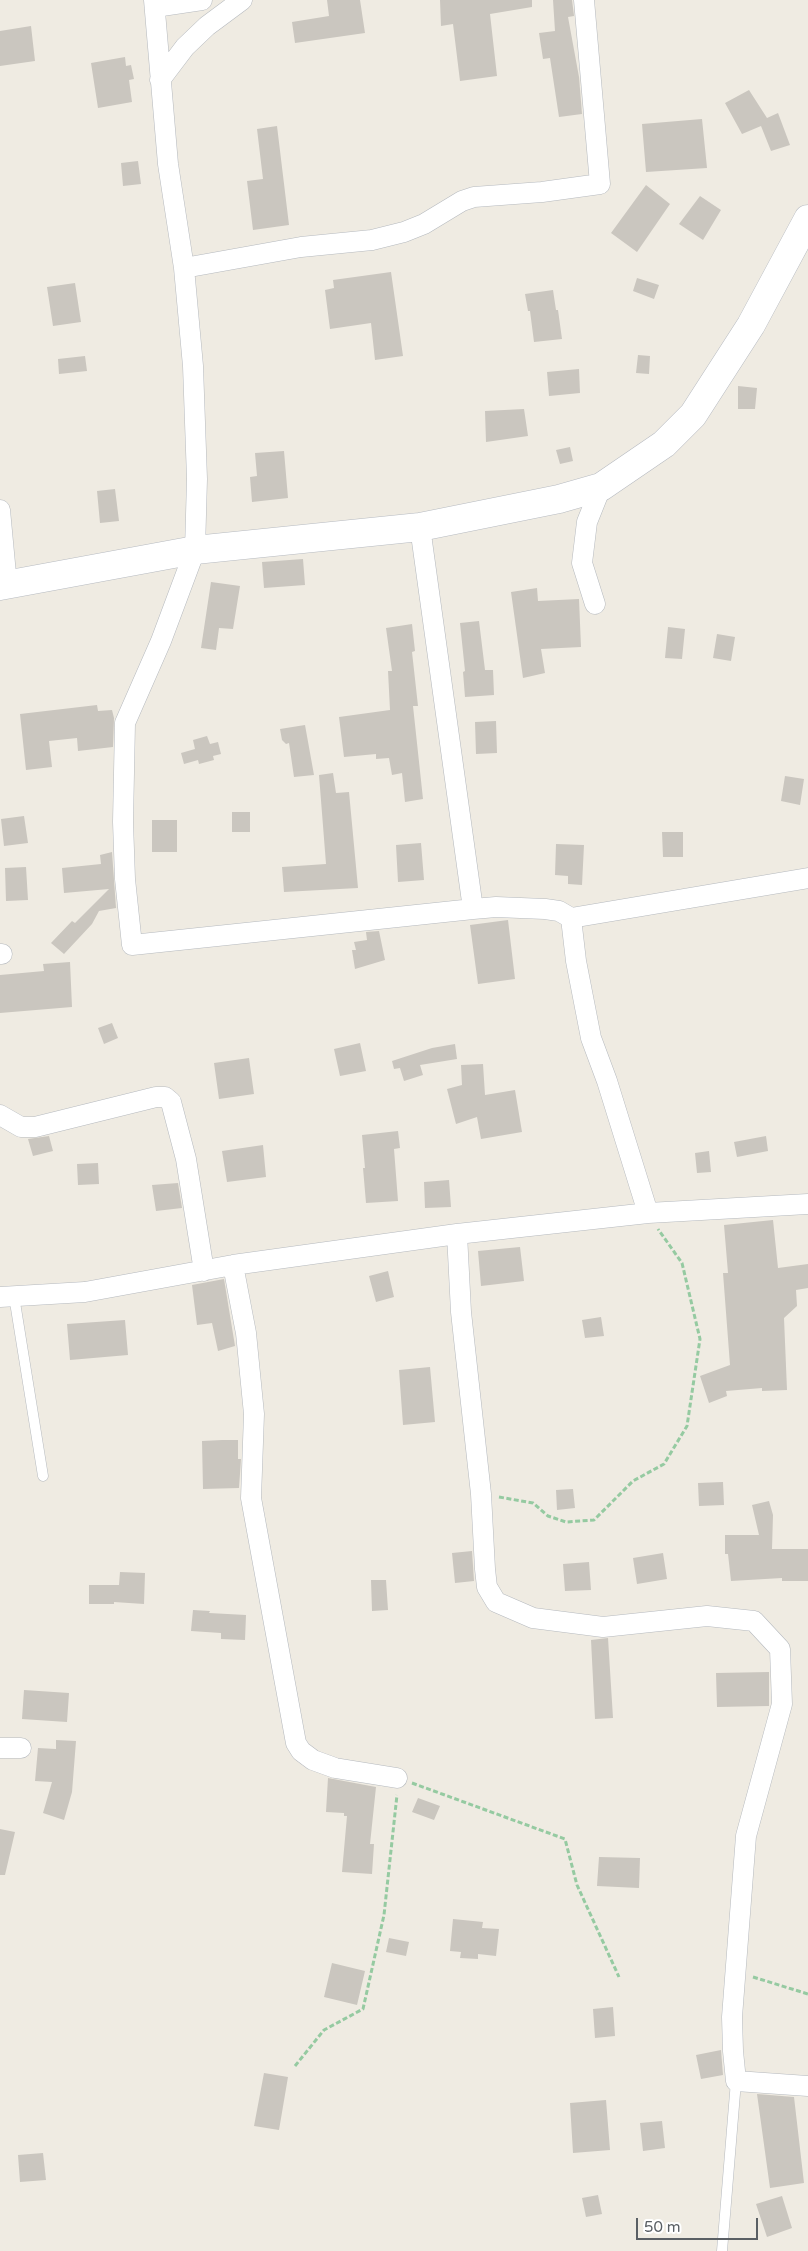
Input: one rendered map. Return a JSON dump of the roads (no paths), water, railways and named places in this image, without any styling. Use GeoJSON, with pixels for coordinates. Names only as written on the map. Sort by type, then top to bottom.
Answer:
{"type":"FeatureCollection","features":[{"type":"Feature","properties":{"kind":"main road"},"geometry":{"type":"LineString","coordinates":[[3,585],[195,550],[420,527],[559,499],[601,487],[664,444],[693,415],[751,325],[808,219]]}},
{"type":"Feature","properties":{"kind":"street"},"geometry":{"type":"LineString","coordinates":[[202,0],[155,4],[168,164],[184,268],[194,375],[197,479],[195,550],[162,641],[126,723],[123,822],[125,878],[132,945],[496,907],[545,909],[559,912],[571,918],[808,878]]}},
{"type":"Feature","properties":{"kind":"street"},"geometry":{"type":"LineString","coordinates":[[160,80],[186,47],[207,26],[242,0]]}},
{"type":"Feature","properties":{"kind":"street"},"geometry":{"type":"LineString","coordinates":[[184,268],[301,247],[372,240],[404,232],[424,224],[462,201],[474,197],[542,192],[600,184],[584,0]]}},
{"type":"Feature","properties":{"kind":"street"},"geometry":{"type":"LineString","coordinates":[[595,604],[582,563],[587,522],[601,487]]}},
{"type":"Feature","properties":{"kind":"street"},"geometry":{"type":"LineString","coordinates":[[0,510],[3,585]]}},
{"type":"Feature","properties":{"kind":"street"},"geometry":{"type":"LineString","coordinates":[[420,527],[474,909]]}},
{"type":"Feature","properties":{"kind":"street"},"geometry":{"type":"LineString","coordinates":[[571,918],[576,961],[591,1038],[607,1081],[648,1213]]}},
{"type":"Feature","properties":{"kind":"street"},"geometry":{"type":"LineString","coordinates":[[0,1115],[20,1127],[35,1127],[156,1097],[165,1097],[171,1102],[186,1159],[204,1271]]}},
{"type":"Feature","properties":{"kind":"street"},"geometry":{"type":"LineString","coordinates":[[7,1297],[85,1292],[233,1265],[457,1234],[648,1213],[808,1204]]}},
{"type":"Feature","properties":{"kind":"street"},"geometry":{"type":"LineString","coordinates":[[457,1234],[461,1312],[481,1494],[487,1587],[496,1602],[533,1618],[603,1627],[706,1616],[754,1621],[780,1649],[782,1704],[746,1836],[732,2017],[736,2081],[808,2086]]}},
{"type":"Feature","properties":{"kind":"street"},"geometry":{"type":"LineString","coordinates":[[233,1265],[246,1333],[254,1414],[251,1498],[296,1743],[301,1751],[313,1760],[327,1766],[396,1778]]}},
{"type":"Feature","properties":{"kind":"street"},"geometry":{"type":"LineString","coordinates":[[0,1748],[21,1748]]}},
{"type":"Feature","properties":{"kind":"lane"},"geometry":{"type":"LineString","coordinates":[[7,1297],[43,1476]]}},
{"type":"Feature","properties":{"kind":"lane"},"geometry":{"type":"LineString","coordinates":[[722,2251],[736,2081]]}}]}
